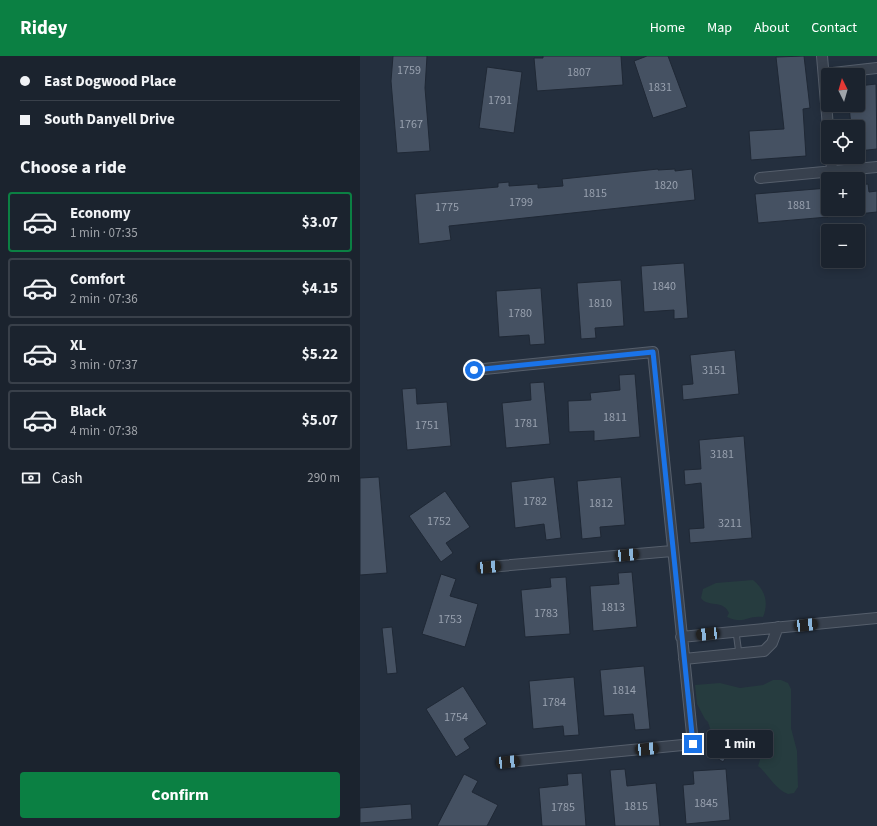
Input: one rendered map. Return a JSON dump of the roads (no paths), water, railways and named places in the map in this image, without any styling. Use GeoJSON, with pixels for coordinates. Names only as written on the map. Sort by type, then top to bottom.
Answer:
{"type":"FeatureCollection","features":[{"type":"Feature","properties":{"kind":"street"},"geometry":{"type":"LineString","coordinates":[[822,56],[823,68]]}},
{"type":"Feature","properties":{"kind":"street"},"geometry":{"type":"LineString","coordinates":[[865,69],[877,68]]}},
{"type":"Feature","properties":{"kind":"street"},"geometry":{"type":"LineString","coordinates":[[832,164],[832,171]]}},
{"type":"Feature","properties":{"kind":"street"},"geometry":{"type":"LineString","coordinates":[[760,178],[877,167]]}},
{"type":"Feature","properties":{"kind":"street"},"geometry":{"type":"LineString","coordinates":[[474,370],[653,352],[672,551],[693,744],[508,762]]}},
{"type":"Feature","properties":{"kind":"street"},"geometry":{"type":"LineString","coordinates":[[489,567],[672,551]]}},
{"type":"Feature","properties":{"kind":"street"},"geometry":{"type":"LineString","coordinates":[[681,637],[877,618]]}},
{"type":"Feature","properties":{"kind":"street"},"geometry":{"type":"LineString","coordinates":[[684,659],[764,651],[772,643],[778,627]]}},
{"type":"Feature","properties":{"kind":"lane"},"geometry":{"type":"LineString","coordinates":[[736,632],[739,654]]}}]}
